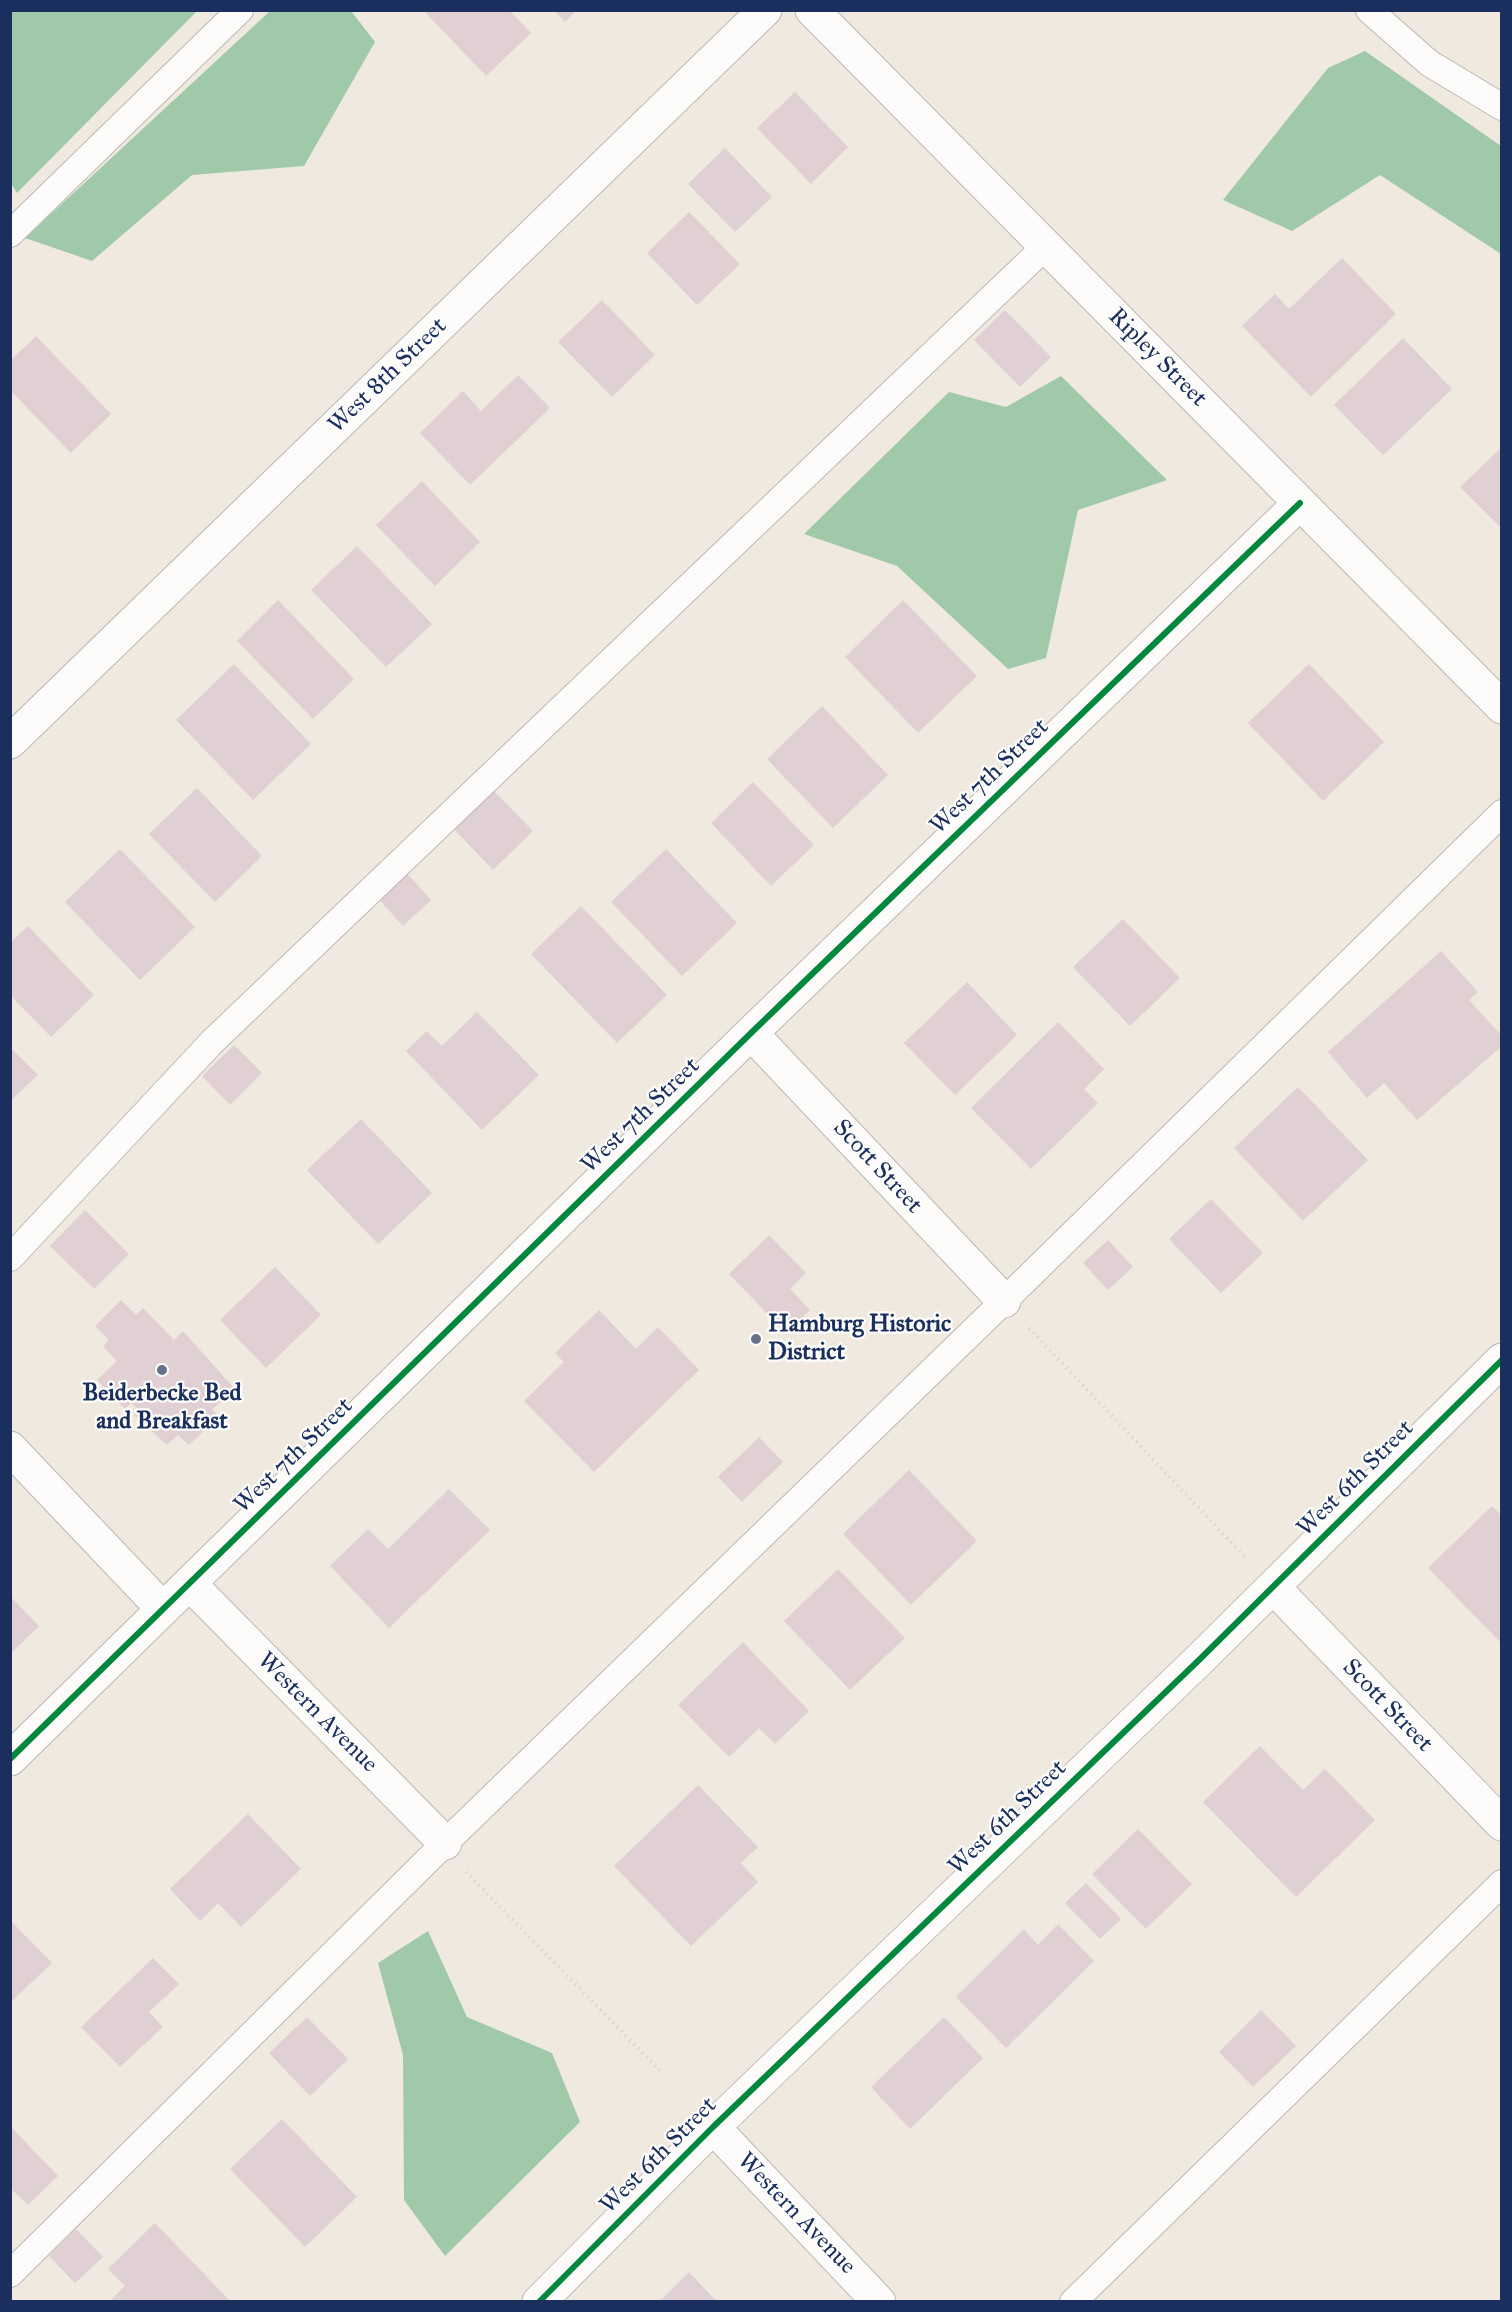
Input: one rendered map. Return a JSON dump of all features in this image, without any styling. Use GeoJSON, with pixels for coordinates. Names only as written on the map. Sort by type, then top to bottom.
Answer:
{"type":"FeatureCollection","features":[{"type":"Feature","properties":{"kind":"street","name":"West 8th Street"},"geometry":{"type":"LineString","coordinates":[[10,742],[765,10]]}},
{"type":"Feature","properties":{"kind":"street","name":"Ripley Street"},"geometry":{"type":"LineString","coordinates":[[812,10],[1502,707]]}},
{"type":"Feature","properties":{"kind":"street","name":"West 7th Street"},"geometry":{"type":"LineString","coordinates":[[10,1759],[751,1033],[1300,503]]}},
{"type":"Feature","properties":{"kind":"street","name":"Scott Street"},"geometry":{"type":"LineString","coordinates":[[751,1033],[1004,1301]]}},
{"type":"Feature","properties":{"kind":"street","name":"West 6th Street"},"geometry":{"type":"LineString","coordinates":[[539,2301],[713,2127],[1273,1587],[1502,1360]]}},
{"type":"Feature","properties":{"kind":"street"},"geometry":{"type":"LineString","coordinates":[[10,1448],[163,1609]]}},
{"type":"Feature","properties":{"kind":"street","name":"Western Avenue"},"geometry":{"type":"LineString","coordinates":[[190,1584],[445,1843]]}},
{"type":"Feature","properties":{"kind":"street","name":"Scott Street"},"geometry":{"type":"LineString","coordinates":[[1273,1587],[1502,1824]]}},
{"type":"Feature","properties":{"kind":"street","name":"Western Avenue"},"geometry":{"type":"LineString","coordinates":[[713,2127],[879,2301]]}},
{"type":"Feature","properties":{"kind":"lane"},"geometry":{"type":"LineString","coordinates":[[10,234],[240,10]]}},
{"type":"Feature","properties":{"kind":"lane"},"geometry":{"type":"LineString","coordinates":[[1369,10],[1429,63],[1502,107]]}},
{"type":"Feature","properties":{"kind":"lane"},"geometry":{"type":"LineString","coordinates":[[10,1258],[212,1042],[1046,246]]}},
{"type":"Feature","properties":{"kind":"lane"},"geometry":{"type":"LineString","coordinates":[[10,2274],[445,1843],[1004,1301],[1502,813]]}},
{"type":"Feature","properties":{"kind":"lane"},"geometry":{"type":"LineString","coordinates":[[1073,2301],[1502,1883]]}},
{"type":"Feature","properties":{"kind":"path"},"geometry":{"type":"LineString","coordinates":[[1004,1301],[1273,1587]]}},
{"type":"Feature","properties":{"kind":"path"},"geometry":{"type":"LineString","coordinates":[[445,1843],[458,1865],[662,2072]]}},
{"type":"Feature","properties":{"kind":"green space"},"geometry":{"type":"Polygon","coordinates":[[[11,10],[197,11],[17,193],[10,182],[11,10]]]}},
{"type":"Feature","properties":{"kind":"green space"},"geometry":{"type":"Polygon","coordinates":[[[270,11],[351,11],[375,42],[304,166],[192,175],[92,261],[25,238],[270,11]]]}},
{"type":"Feature","properties":{"kind":"green space"},"geometry":{"type":"Polygon","coordinates":[[[1365,51],[1501,146],[1501,254],[1380,175],[1292,231],[1223,200],[1328,68],[1365,51]]]}},
{"type":"Feature","properties":{"kind":"green space"},"geometry":{"type":"Polygon","coordinates":[[[1061,376],[1167,480],[1078,510],[1046,658],[1008,669],[897,566],[804,534],[949,392],[1006,407],[1061,376]]]}},
{"type":"Feature","properties":{"kind":"green space"},"geometry":{"type":"Polygon","coordinates":[[[428,1931],[467,2017],[552,2053],[580,2122],[445,2256],[404,2200],[403,2055],[378,1963],[428,1931]]]}},
{"type":"Feature","properties":{"kind":"building"},"geometry":{"type":"Polygon","coordinates":[[[423,10],[509,10],[531,33],[486,76],[423,10]]]}},
{"type":"Feature","properties":{"kind":"building"},"geometry":{"type":"Polygon","coordinates":[[[554,10],[577,10],[565,22],[554,10]]]}},
{"type":"Feature","properties":{"kind":"building"},"geometry":{"type":"Polygon","coordinates":[[[795,92],[848,147],[811,184],[757,128],[795,92]]]}},
{"type":"Feature","properties":{"kind":"building"},"geometry":{"type":"Polygon","coordinates":[[[725,148],[772,197],[735,232],[688,184],[725,148]]]}},
{"type":"Feature","properties":{"kind":"building"},"geometry":{"type":"Polygon","coordinates":[[[689,212],[740,264],[697,305],[647,253],[689,212]]]}},
{"type":"Feature","properties":{"kind":"building"},"geometry":{"type":"Polygon","coordinates":[[[1342,258],[1396,314],[1311,397],[1242,326],[1275,294],[1289,309],[1342,258]]]}},
{"type":"Feature","properties":{"kind":"building"},"geometry":{"type":"Polygon","coordinates":[[[602,300],[655,355],[612,397],[558,342],[602,300]]]}},
{"type":"Feature","properties":{"kind":"building"},"geometry":{"type":"Polygon","coordinates":[[[1005,310],[1051,357],[1020,387],[974,340],[1005,310]]]}},
{"type":"Feature","properties":{"kind":"building"},"geometry":{"type":"Polygon","coordinates":[[[36,336],[111,414],[71,453],[10,390],[10,361],[36,336]]]}},
{"type":"Feature","properties":{"kind":"building"},"geometry":{"type":"Polygon","coordinates":[[[1403,338],[1452,389],[1383,455],[1334,405],[1403,338]]]}},
{"type":"Feature","properties":{"kind":"building"},"geometry":{"type":"Polygon","coordinates":[[[518,375],[550,408],[470,485],[420,433],[463,391],[481,411],[518,375]]]}},
{"type":"Feature","properties":{"kind":"building"},"geometry":{"type":"Polygon","coordinates":[[[1502,447],[1502,529],[1460,487],[1502,447]]]}},
{"type":"Feature","properties":{"kind":"building"},"geometry":{"type":"Polygon","coordinates":[[[422,481],[480,542],[435,586],[376,525],[422,481]]]}},
{"type":"Feature","properties":{"kind":"building"},"geometry":{"type":"Polygon","coordinates":[[[357,546],[432,624],[386,667],[311,590],[357,546]]]}},
{"type":"Feature","properties":{"kind":"building"},"geometry":{"type":"Polygon","coordinates":[[[278,600],[354,679],[313,719],[237,641],[278,600]]]}},
{"type":"Feature","properties":{"kind":"building"},"geometry":{"type":"Polygon","coordinates":[[[903,600],[977,676],[918,733],[845,657],[903,600]]]}},
{"type":"Feature","properties":{"kind":"building"},"geometry":{"type":"Polygon","coordinates":[[[234,664],[311,744],[253,800],[176,720],[234,664]]]}},
{"type":"Feature","properties":{"kind":"building"},"geometry":{"type":"Polygon","coordinates":[[[1309,664],[1384,742],[1323,801],[1248,723],[1309,664]]]}},
{"type":"Feature","properties":{"kind":"building"},"geometry":{"type":"Polygon","coordinates":[[[822,706],[888,775],[833,828],[767,759],[822,706]]]}},
{"type":"Feature","properties":{"kind":"building"},"geometry":{"type":"Polygon","coordinates":[[[753,782],[814,845],[771,886],[711,823],[753,782]]]}},
{"type":"Feature","properties":{"kind":"building"},"geometry":{"type":"Polygon","coordinates":[[[197,788],[262,856],[215,902],[149,834],[197,788]]]}},
{"type":"Feature","properties":{"kind":"building"},"geometry":{"type":"Polygon","coordinates":[[[491,788],[533,831],[493,870],[451,826],[491,788]]]}},
{"type":"Feature","properties":{"kind":"building"},"geometry":{"type":"Polygon","coordinates":[[[120,849],[195,927],[140,980],[65,902],[120,849]]]}},
{"type":"Feature","properties":{"kind":"building"},"geometry":{"type":"Polygon","coordinates":[[[666,849],[737,923],[682,976],[611,902],[666,849]]]}},
{"type":"Feature","properties":{"kind":"building"},"geometry":{"type":"Polygon","coordinates":[[[404,870],[431,900],[403,926],[376,896],[404,870]]]}},
{"type":"Feature","properties":{"kind":"building"},"geometry":{"type":"Polygon","coordinates":[[[581,906],[667,995],[617,1043],[531,954],[581,906]]]}},
{"type":"Feature","properties":{"kind":"building"},"geometry":{"type":"Polygon","coordinates":[[[1123,919],[1180,978],[1130,1026],[1073,967],[1123,919]]]}},
{"type":"Feature","properties":{"kind":"building"},"geometry":{"type":"Polygon","coordinates":[[[28,926],[94,995],[51,1037],[10,995],[10,943],[28,926]]]}},
{"type":"Feature","properties":{"kind":"building"},"geometry":{"type":"Polygon","coordinates":[[[1441,951],[1478,992],[1469,1000],[1502,1036],[1502,1046],[1417,1120],[1384,1083],[1367,1098],[1328,1052],[1441,951]]]}},
{"type":"Feature","properties":{"kind":"building"},"geometry":{"type":"Polygon","coordinates":[[[967,982],[1017,1035],[955,1095],[904,1043],[967,982]]]}},
{"type":"Feature","properties":{"kind":"building"},"geometry":{"type":"Polygon","coordinates":[[[477,1012],[539,1075],[482,1130],[406,1051],[427,1031],[442,1046],[477,1012]]]}},
{"type":"Feature","properties":{"kind":"building"},"geometry":{"type":"Polygon","coordinates":[[[1058,1022],[1104,1069],[1084,1089],[1098,1103],[1031,1169],[971,1108],[1058,1022]]]}},
{"type":"Feature","properties":{"kind":"building"},"geometry":{"type":"Polygon","coordinates":[[[234,1045],[262,1073],[230,1105],[202,1076],[234,1045]]]}},
{"type":"Feature","properties":{"kind":"building"},"geometry":{"type":"Polygon","coordinates":[[[10,1047],[38,1075],[10,1101],[10,1047]]]}},
{"type":"Feature","properties":{"kind":"building"},"geometry":{"type":"Polygon","coordinates":[[[1298,1087],[1368,1160],[1303,1221],[1234,1148],[1298,1087]]]}},
{"type":"Feature","properties":{"kind":"building"},"geometry":{"type":"Polygon","coordinates":[[[361,1119],[432,1193],[378,1244],[307,1170],[361,1119]]]}},
{"type":"Feature","properties":{"kind":"building"},"geometry":{"type":"Polygon","coordinates":[[[1211,1199],[1263,1253],[1221,1293],[1169,1239],[1211,1199]]]}},
{"type":"Feature","properties":{"kind":"building"},"geometry":{"type":"Polygon","coordinates":[[[85,1210],[129,1254],[94,1289],[50,1246],[85,1210]]]}},
{"type":"Feature","properties":{"kind":"building"},"geometry":{"type":"Polygon","coordinates":[[[769,1235],[806,1273],[790,1289],[810,1310],[786,1333],[729,1274],[769,1235]]]}},
{"type":"Feature","properties":{"kind":"building"},"geometry":{"type":"Polygon","coordinates":[[[1108,1240],[1133,1267],[1108,1290],[1083,1263],[1108,1240]]]}},
{"type":"Feature","properties":{"kind":"building"},"geometry":{"type":"Polygon","coordinates":[[[275,1267],[321,1315],[266,1368],[220,1320],[275,1267]]]}},
{"type":"Feature","properties":{"kind":"building","name":"Beiderbecke Bed and Breakfast"},"geometry":{"type":"Polygon","coordinates":[[[121,1300],[136,1315],[143,1308],[174,1340],[183,1331],[234,1388],[212,1410],[219,1416],[189,1445],[178,1435],[167,1445],[134,1415],[139,1410],[131,1403],[125,1409],[97,1380],[117,1361],[103,1347],[109,1340],[95,1326],[121,1300]]]}},
{"type":"Feature","properties":{"kind":"building"},"geometry":{"type":"Polygon","coordinates":[[[599,1310],[636,1349],[658,1327],[699,1370],[594,1472],[524,1401],[564,1362],[555,1353],[599,1310]]]}},
{"type":"Feature","properties":{"kind":"building"},"geometry":{"type":"Polygon","coordinates":[[[759,1437],[783,1462],[742,1502],[718,1477],[759,1437]]]}},
{"type":"Feature","properties":{"kind":"building"},"geometry":{"type":"Polygon","coordinates":[[[909,1470],[977,1541],[911,1605],[843,1534],[909,1470]]]}},
{"type":"Feature","properties":{"kind":"building"},"geometry":{"type":"Polygon","coordinates":[[[449,1489],[490,1530],[389,1628],[330,1566],[368,1529],[388,1549],[449,1489]]]}},
{"type":"Feature","properties":{"kind":"building"},"geometry":{"type":"Polygon","coordinates":[[[1492,1506],[1502,1516],[1502,1644],[1428,1568],[1492,1506]]]}},
{"type":"Feature","properties":{"kind":"building"},"geometry":{"type":"Polygon","coordinates":[[[838,1569],[905,1638],[850,1690],[784,1621],[838,1569]]]}},
{"type":"Feature","properties":{"kind":"building"},"geometry":{"type":"Polygon","coordinates":[[[10,1596],[39,1626],[10,1654],[10,1596]]]}},
{"type":"Feature","properties":{"kind":"building"},"geometry":{"type":"Polygon","coordinates":[[[743,1642],[809,1711],[775,1744],[759,1728],[729,1757],[678,1705],[743,1642]]]}},
{"type":"Feature","properties":{"kind":"building"},"geometry":{"type":"Polygon","coordinates":[[[1260,1746],[1303,1790],[1325,1769],[1375,1820],[1296,1897],[1203,1802],[1260,1746]]]}},
{"type":"Feature","properties":{"kind":"building"},"geometry":{"type":"Polygon","coordinates":[[[698,1785],[758,1847],[741,1863],[758,1882],[691,1946],[614,1866],[698,1785]]]}},
{"type":"Feature","properties":{"kind":"building"},"geometry":{"type":"Polygon","coordinates":[[[248,1814],[301,1869],[241,1927],[218,1903],[200,1921],[170,1889],[248,1814]]]}},
{"type":"Feature","properties":{"kind":"building"},"geometry":{"type":"Polygon","coordinates":[[[1138,1829],[1192,1884],[1146,1929],[1092,1874],[1138,1829]]]}},
{"type":"Feature","properties":{"kind":"building"},"geometry":{"type":"Polygon","coordinates":[[[1086,1883],[1121,1919],[1100,1939],[1065,1903],[1086,1883]]]}},
{"type":"Feature","properties":{"kind":"building"},"geometry":{"type":"Polygon","coordinates":[[[10,1920],[52,1963],[10,2003],[10,1920]]]}},
{"type":"Feature","properties":{"kind":"building"},"geometry":{"type":"Polygon","coordinates":[[[1058,1924],[1094,1961],[1006,2048],[956,1997],[1024,1929],[1038,1945],[1058,1924]]]}},
{"type":"Feature","properties":{"kind":"building"},"geometry":{"type":"Polygon","coordinates":[[[153,1958],[179,1984],[149,2012],[163,2027],[120,2067],[81,2027],[153,1958]]]}},
{"type":"Feature","properties":{"kind":"building"},"geometry":{"type":"Polygon","coordinates":[[[1261,2010],[1296,2046],[1253,2087],[1219,2052],[1261,2010]]]}},
{"type":"Feature","properties":{"kind":"building"},"geometry":{"type":"Polygon","coordinates":[[[307,2017],[348,2059],[310,2096],[269,2053],[307,2017]]]}},
{"type":"Feature","properties":{"kind":"building"},"geometry":{"type":"Polygon","coordinates":[[[944,2017],[983,2058],[910,2129],[871,2087],[944,2017]]]}},
{"type":"Feature","properties":{"kind":"building"},"geometry":{"type":"Polygon","coordinates":[[[282,2119],[357,2197],[305,2247],[230,2169],[282,2119]]]}},
{"type":"Feature","properties":{"kind":"building"},"geometry":{"type":"Polygon","coordinates":[[[10,2126],[58,2176],[28,2205],[10,2188],[10,2126]]]}},
{"type":"Feature","properties":{"kind":"building"},"geometry":{"type":"Polygon","coordinates":[[[155,2223],[231,2302],[109,2302],[125,2286],[108,2269],[155,2223]]]}},
{"type":"Feature","properties":{"kind":"building"},"geometry":{"type":"Polygon","coordinates":[[[76,2229],[103,2257],[75,2283],[49,2256],[76,2229]]]}},
{"type":"Feature","properties":{"kind":"building"},"geometry":{"type":"Polygon","coordinates":[[[689,2272],[717,2302],[659,2302],[689,2272]]]}},
{"type":"Feature","properties":{"kind":"cycle path"},"geometry":{"type":"LineString","coordinates":[[10,1759],[751,1033],[1300,503]]}},
{"type":"Feature","properties":{"kind":"cycle path"},"geometry":{"type":"LineString","coordinates":[[539,2302],[713,2127],[1199,1660],[1502,1360]]}},
{"type":"Feature","properties":{"kind":"place","name":"Hamburg Historic District"},"geometry":{"type":"Point","coordinates":[756,1339]}},
{"type":"Feature","properties":{"kind":"place","name":"Beiderbecke Bed and Breakfast"},"geometry":{"type":"Point","coordinates":[162,1370]}}]}
